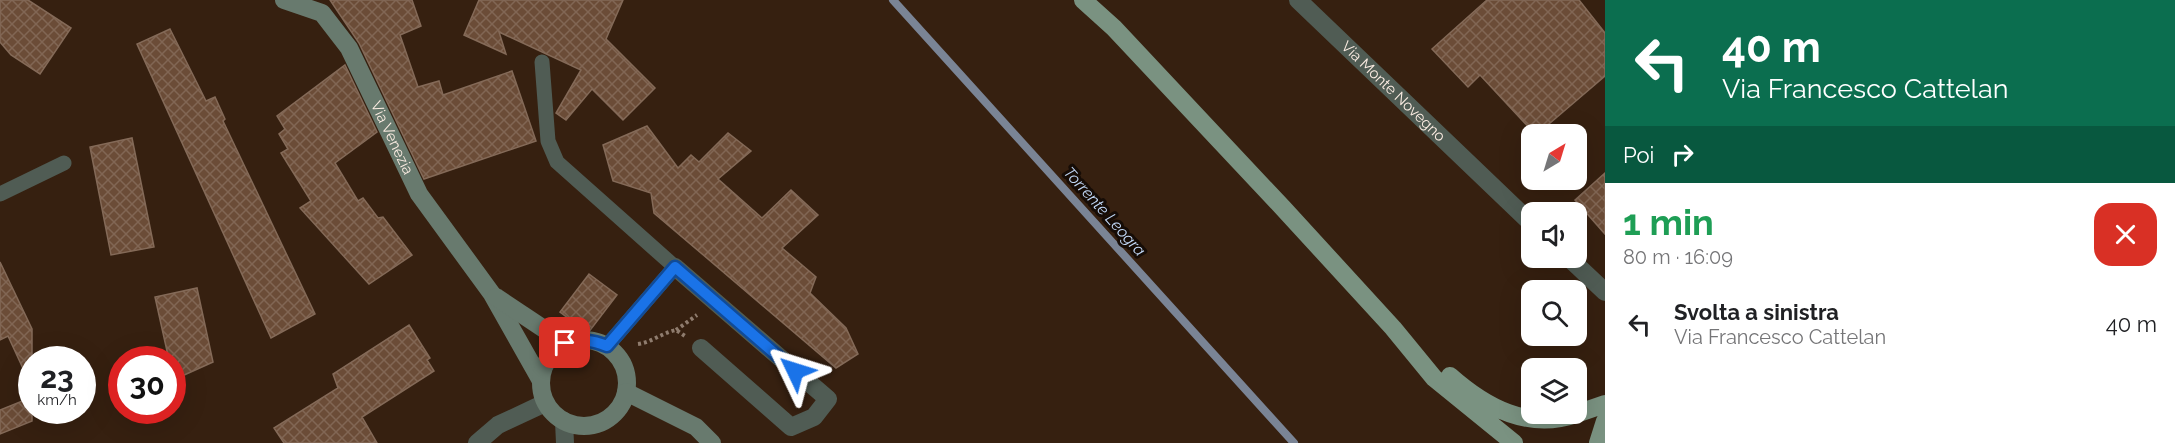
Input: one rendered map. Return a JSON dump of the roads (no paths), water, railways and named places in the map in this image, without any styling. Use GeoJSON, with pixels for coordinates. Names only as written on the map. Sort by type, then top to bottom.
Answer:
{"type":"FeatureCollection","features":[{"type":"Feature","properties":{"kind":"main road"},"geometry":{"type":"LineString","coordinates":[[1083,0],[1114,28],[1394,328],[1434,378],[1478,417],[1514,443]]}},
{"type":"Feature","properties":{"kind":"main road"},"geometry":{"type":"LineString","coordinates":[[1394,328],[1464,388],[1500,412],[1521,418]]}},
{"type":"Feature","properties":{"kind":"main road"},"geometry":{"type":"LineString","coordinates":[[1587,410],[1605,404]]}},
{"type":"Feature","properties":{"kind":"main road"},"geometry":{"type":"LineString","coordinates":[[1598,443],[1605,421]]}},
{"type":"Feature","properties":{"kind":"street","name":"Via Venezia"},"geometry":{"type":"LineString","coordinates":[[284,0],[322,13],[349,48],[419,194],[492,294],[540,379]]}},
{"type":"Feature","properties":{"kind":"street","name":"Via Monte Novegno"},"geometry":{"type":"LineString","coordinates":[[1298,0],[1521,214]]}},
{"type":"Feature","properties":{"kind":"street"},"geometry":{"type":"LineString","coordinates":[[675,267],[828,399],[814,417],[791,427],[701,348]]}},
{"type":"Feature","properties":{"kind":"street"},"geometry":{"type":"LineString","coordinates":[[1580,268],[1605,292]]}},
{"type":"Feature","properties":{"kind":"street","name":"Via Venezia"},"geometry":{"type":"LineString","coordinates":[[492,294],[565,343]]}},
{"type":"Feature","properties":{"kind":"street"},"geometry":{"type":"LineString","coordinates":[[579,339],[593,340],[607,346],[617,355],[627,379],[626,392],[621,404],[602,422],[589,426],[564,421],[545,403],[540,379],[548,358],[565,343],[579,339]]}},
{"type":"Feature","properties":{"kind":"street"},"geometry":{"type":"LineString","coordinates":[[626,392],[696,427],[712,443]]}},
{"type":"Feature","properties":{"kind":"street"},"geometry":{"type":"LineString","coordinates":[[477,443],[498,425],[545,403]]}},
{"type":"Feature","properties":{"kind":"street"},"geometry":{"type":"LineString","coordinates":[[564,421],[565,443]]}},
{"type":"Feature","properties":{"kind":"lane"},"geometry":{"type":"LineString","coordinates":[[542,62],[548,141],[557,162],[675,267],[607,346]]}},
{"type":"Feature","properties":{"kind":"lane"},"geometry":{"type":"LineString","coordinates":[[0,194],[64,163]]}},
{"type":"Feature","properties":{"kind":"waterway","name":"Torrente Leogra"},"geometry":{"type":"LineString","coordinates":[[893,0],[1294,443]]}}]}
